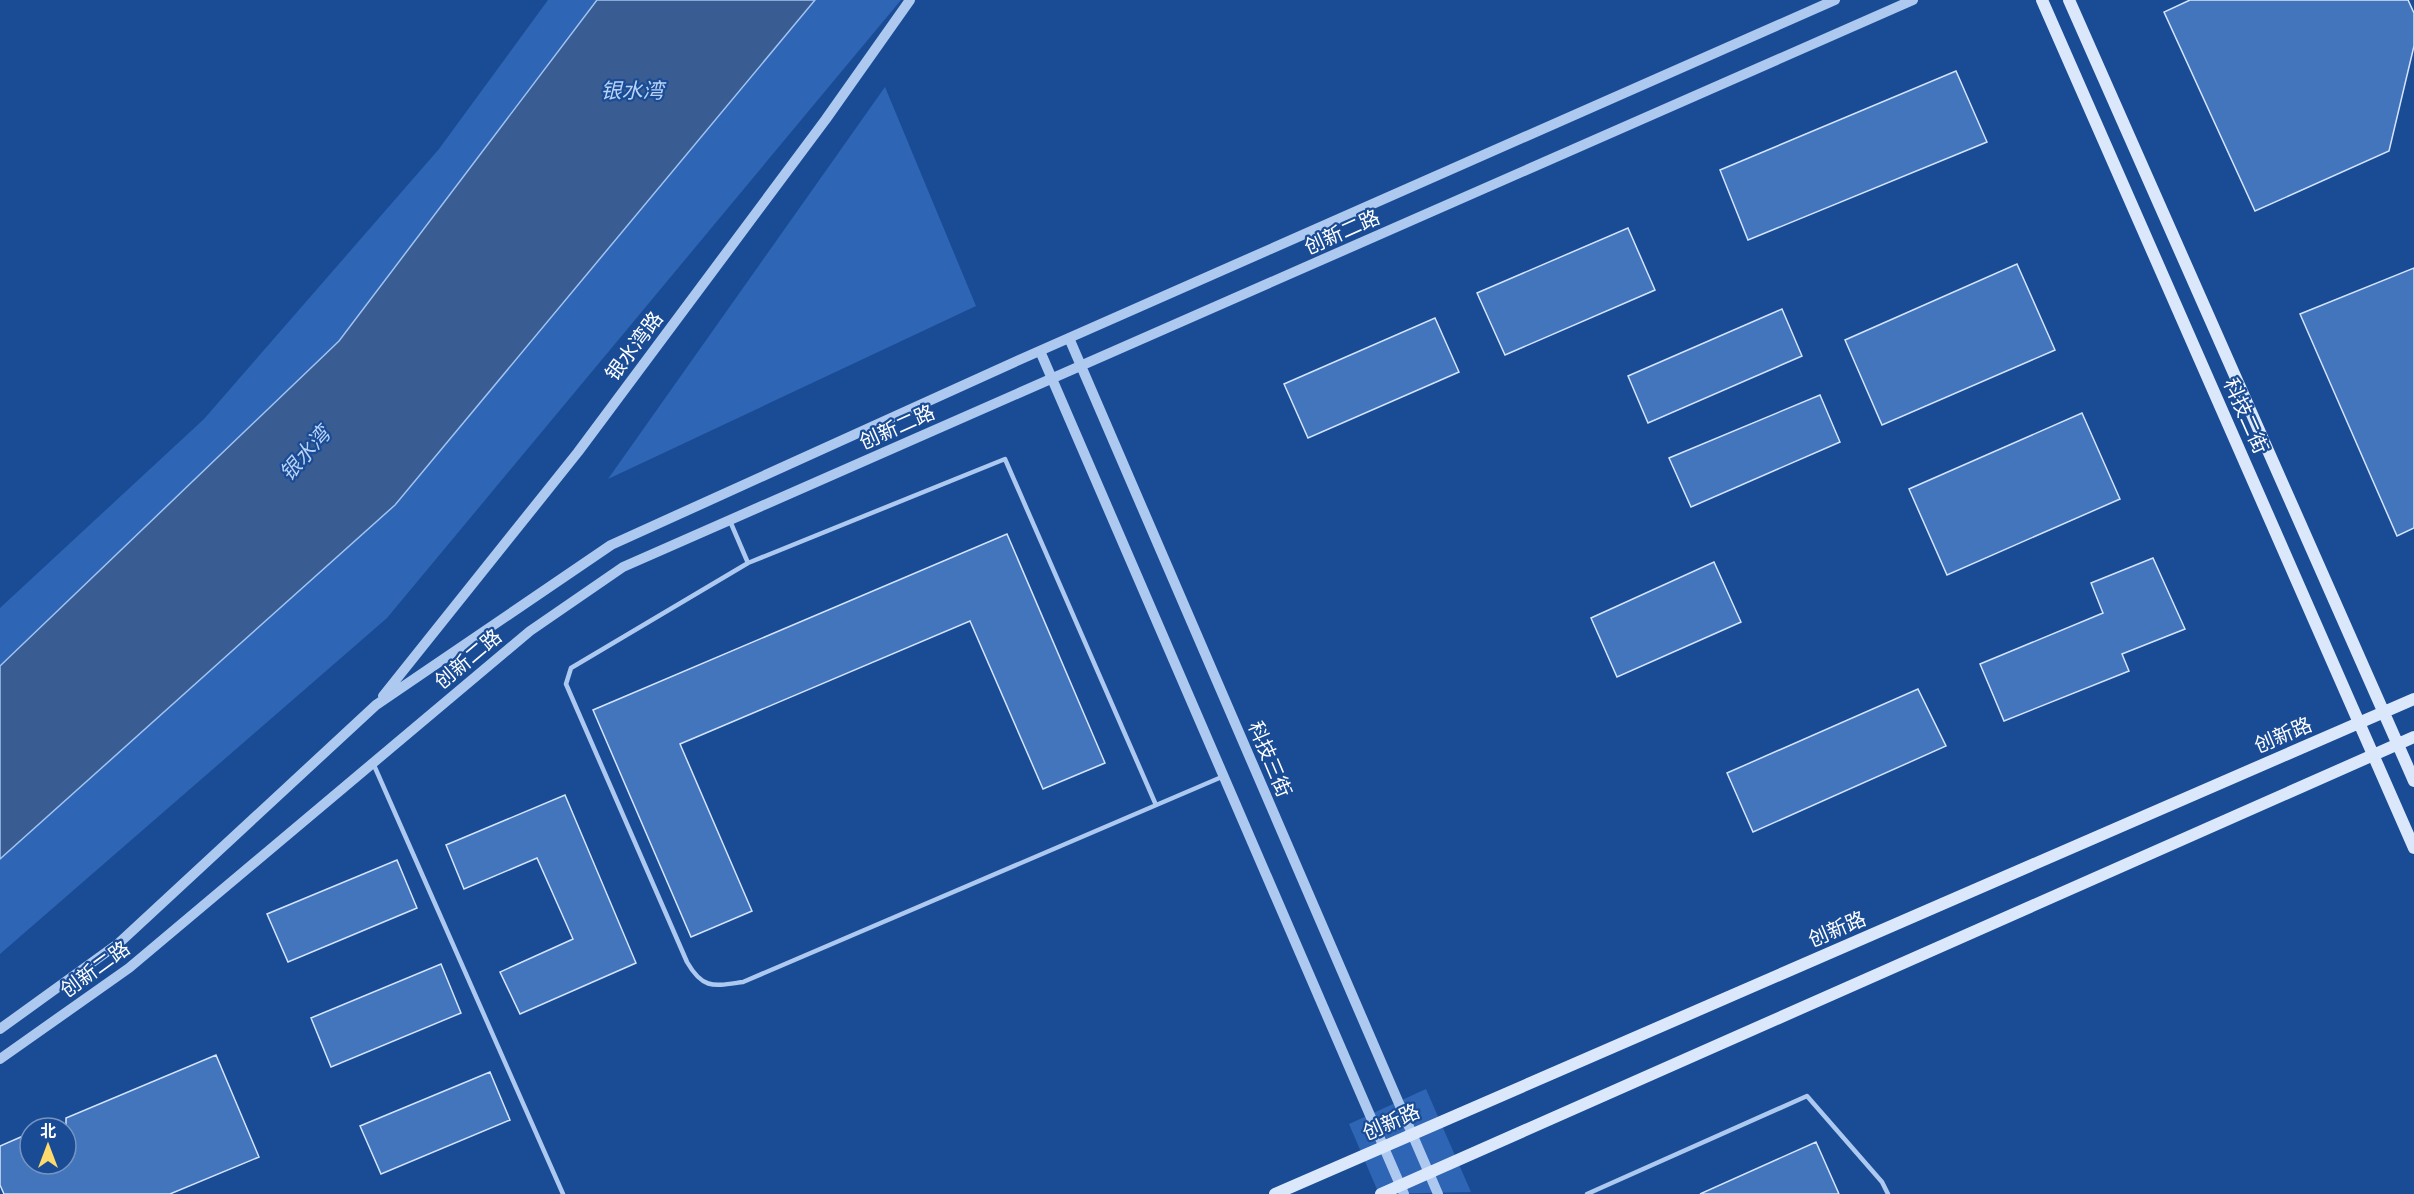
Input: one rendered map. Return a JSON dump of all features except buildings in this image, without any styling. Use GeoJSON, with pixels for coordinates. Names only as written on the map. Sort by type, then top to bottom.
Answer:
{"type":"FeatureCollection","features":[{"type":"Feature","properties":{"kind":"main road","name":"科技二街"},"geometry":{"type":"LineString","coordinates":[[2042,0],[2414,848]]}},
{"type":"Feature","properties":{"kind":"main road","name":"科技二街"},"geometry":{"type":"LineString","coordinates":[[2069,0],[2414,781]]}},
{"type":"Feature","properties":{"kind":"main road","name":"创新路"},"geometry":{"type":"LineString","coordinates":[[1275,1194],[2414,699]]}},
{"type":"Feature","properties":{"kind":"main road"},"geometry":{"type":"LineString","coordinates":[[1381,1194],[1403,1190],[1429,1173],[2414,737]]}},
{"type":"Feature","properties":{"kind":"street","name":"银水湾路"},"geometry":{"type":"LineString","coordinates":[[376,705],[578,452],[826,119],[910,0]]}},
{"type":"Feature","properties":{"kind":"street","name":"创新二路"},"geometry":{"type":"LineString","coordinates":[[0,1029],[119,943],[376,705],[611,545],[1069,338],[1835,0]]}},
{"type":"Feature","properties":{"kind":"street","name":"创新二路"},"geometry":{"type":"LineString","coordinates":[[0,1059],[129,968],[530,630],[623,567],[1913,0]]}},
{"type":"Feature","properties":{"kind":"street","name":"科技三街"},"geometry":{"type":"LineString","coordinates":[[1069,338],[1438,1194]]}},
{"type":"Feature","properties":{"kind":"street"},"geometry":{"type":"LineString","coordinates":[[1040,351],[1403,1190]]}},
{"type":"Feature","properties":{"kind":"lane"},"geometry":{"type":"LineString","coordinates":[[1156,805],[1005,459],[748,563],[571,668],[566,684],[687,962],[694,975],[706,984],[719,986],[743,982],[1224,776]]}},
{"type":"Feature","properties":{"kind":"lane"},"geometry":{"type":"LineString","coordinates":[[730,520],[748,563]]}},
{"type":"Feature","properties":{"kind":"lane"},"geometry":{"type":"LineString","coordinates":[[373,763],[563,1194]]}},
{"type":"Feature","properties":{"kind":"lane"},"geometry":{"type":"LineString","coordinates":[[1587,1194],[1807,1096],[1882,1182],[1888,1194]]}},
{"type":"Feature","properties":{"kind":"shaded area"},"geometry":{"type":"Polygon","coordinates":[[[548,0],[901,0],[387,618],[0,954],[0,608],[204,419],[439,149],[548,0]]]}},
{"type":"Feature","properties":{"kind":"shaded area"},"geometry":{"type":"Polygon","coordinates":[[[885,87],[976,306],[608,479],[885,87]]]}},
{"type":"Feature","properties":{"kind":"shaded area"},"geometry":{"type":"Polygon","coordinates":[[[1426,1089],[1471,1192],[1379,1194],[1349,1124],[1426,1089]]]}},
{"type":"Feature","properties":{"kind":"water","name":"银水湾"},"geometry":{"type":"Polygon","coordinates":[[[597,0],[815,0],[395,505],[0,859],[0,666],[339,341],[597,0]]]}}]}
